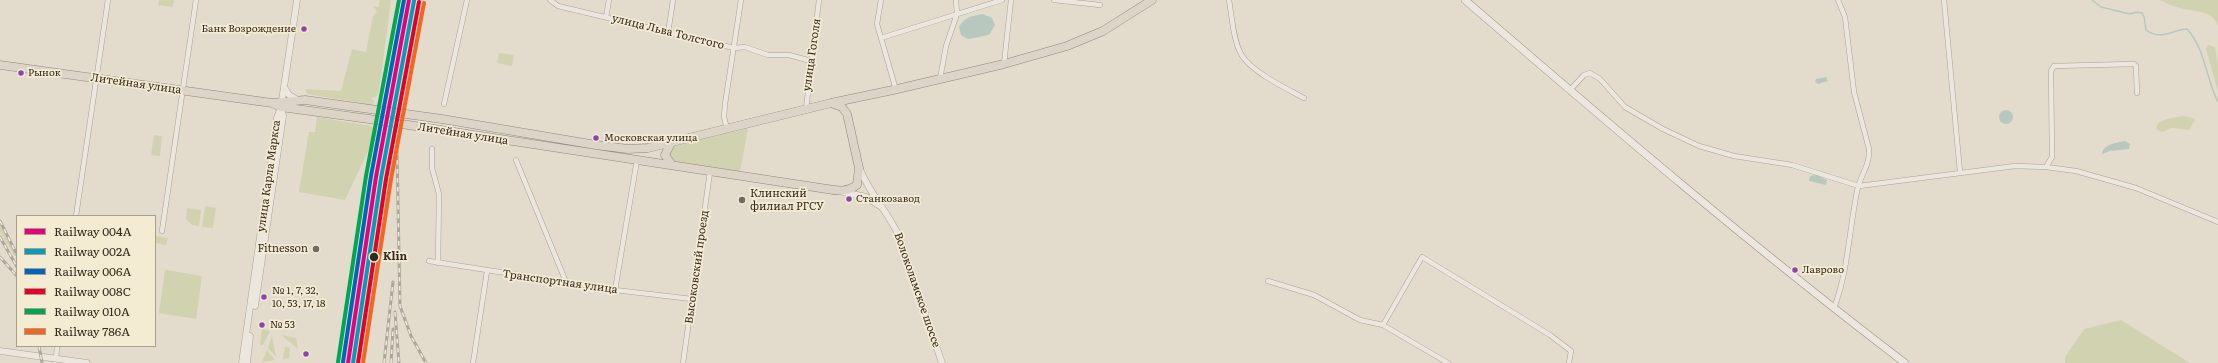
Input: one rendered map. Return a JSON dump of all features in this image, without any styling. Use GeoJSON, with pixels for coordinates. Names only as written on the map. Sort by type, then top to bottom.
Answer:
{"type":"FeatureCollection","features":[{"type":"Feature","properties":{"kind":"highway","name":"Литейная улица"},"geometry":{"type":"LineString","coordinates":[[281,104],[302,100],[628,149],[648,148],[831,103],[896,90],[1004,64],[1067,46],[1103,31],[1141,4],[1152,0]]}},
{"type":"Feature","properties":{"kind":"highway","name":"Литейная улица"},"geometry":{"type":"LineString","coordinates":[[0,65],[281,104],[293,109],[841,191]]}},
{"type":"Feature","properties":{"kind":"highway"},"geometry":{"type":"LineString","coordinates":[[841,191],[851,190],[857,185],[859,168],[847,114],[848,106],[855,98]]}},
{"type":"Feature","properties":{"kind":"highway"},"geometry":{"type":"LineString","coordinates":[[831,103],[842,108],[847,114]]}},
{"type":"Feature","properties":{"kind":"highway"},"geometry":{"type":"LineString","coordinates":[[672,141],[665,155],[672,165]]}},
{"type":"Feature","properties":{"kind":"main road"},"geometry":{"type":"LineString","coordinates":[[1465,0],[1728,224],[1905,363]]}},
{"type":"Feature","properties":{"kind":"street"},"geometry":{"type":"LineString","coordinates":[[76,215],[108,0]]}},
{"type":"Feature","properties":{"kind":"street"},"geometry":{"type":"LineString","coordinates":[[162,230],[196,0]]}},
{"type":"Feature","properties":{"kind":"street","name":"улица Карла Маркса"},"geometry":{"type":"LineString","coordinates":[[242,363],[277,118],[281,104],[297,0]]}},
{"type":"Feature","properties":{"kind":"street"},"geometry":{"type":"LineString","coordinates":[[444,104],[467,0]]}},
{"type":"Feature","properties":{"kind":"street"},"geometry":{"type":"LineString","coordinates":[[606,17],[609,0]]}},
{"type":"Feature","properties":{"kind":"street"},"geometry":{"type":"LineString","coordinates":[[668,33],[673,0]]}},
{"type":"Feature","properties":{"kind":"street"},"geometry":{"type":"LineString","coordinates":[[727,129],[724,117],[725,104],[741,0]]}},
{"type":"Feature","properties":{"kind":"street","name":"улица Гоголя"},"geometry":{"type":"LineString","coordinates":[[806,109],[819,0]]}},
{"type":"Feature","properties":{"kind":"street"},"geometry":{"type":"LineString","coordinates":[[881,0],[878,24],[896,90]]}},
{"type":"Feature","properties":{"kind":"street"},"geometry":{"type":"LineString","coordinates":[[940,79],[946,46],[957,14],[956,0]]}},
{"type":"Feature","properties":{"kind":"street"},"geometry":{"type":"LineString","coordinates":[[881,38],[1002,0]]}},
{"type":"Feature","properties":{"kind":"street"},"geometry":{"type":"LineString","coordinates":[[1004,64],[1011,0]]}},
{"type":"Feature","properties":{"kind":"street"},"geometry":{"type":"LineString","coordinates":[[1054,0],[1100,4]]}},
{"type":"Feature","properties":{"kind":"street"},"geometry":{"type":"LineString","coordinates":[[1229,0],[1237,45],[1241,55],[1257,70],[1304,98]]}},
{"type":"Feature","properties":{"kind":"street"},"geometry":{"type":"LineString","coordinates":[[1834,308],[1842,282],[1859,186],[1868,166],[1869,149],[1854,92],[1845,17],[1838,0]]}},
{"type":"Feature","properties":{"kind":"street"},"geometry":{"type":"LineString","coordinates":[[1944,0],[1960,172]]}},
{"type":"Feature","properties":{"kind":"street","name":"улица Льва Толстого"},"geometry":{"type":"LineString","coordinates":[[550,1],[558,6],[668,33],[734,48],[745,47],[768,55],[789,55],[811,61]]}},
{"type":"Feature","properties":{"kind":"street"},"geometry":{"type":"LineString","coordinates":[[2046,167],[2052,157],[2051,71],[2054,66],[2134,64],[2137,93]]}},
{"type":"Feature","properties":{"kind":"street"},"geometry":{"type":"LineString","coordinates":[[1570,90],[1584,75],[1590,73],[1600,79],[1625,107],[1691,142],[1724,154],[1792,165],[1859,186],[2015,166],[2046,167],[2076,171],[2136,188],[2218,222]]}},
{"type":"Feature","properties":{"kind":"street"},"geometry":{"type":"LineString","coordinates":[[284,86],[286,93],[302,100]]}},
{"type":"Feature","properties":{"kind":"street","name":"улица Карла Маркса"},"geometry":{"type":"LineString","coordinates":[[247,363],[283,116],[281,104]]}},
{"type":"Feature","properties":{"kind":"street","name":"улица Карла Маркса"},"geometry":{"type":"LineString","coordinates":[[283,116],[288,110],[293,109]]}},
{"type":"Feature","properties":{"kind":"street"},"geometry":{"type":"LineString","coordinates":[[432,149],[432,168],[439,194],[438,263]]}},
{"type":"Feature","properties":{"kind":"street"},"geometry":{"type":"LineString","coordinates":[[516,160],[566,282]]}},
{"type":"Feature","properties":{"kind":"street"},"geometry":{"type":"LineString","coordinates":[[615,290],[637,160]]}},
{"type":"Feature","properties":{"kind":"street","name":"Волоколамское шоссе"},"geometry":{"type":"LineString","coordinates":[[859,168],[866,184],[891,218],[942,363]]}},
{"type":"Feature","properties":{"kind":"street","name":"Высоковский проезд"},"geometry":{"type":"LineString","coordinates":[[683,363],[710,172]]}},
{"type":"Feature","properties":{"kind":"street","name":"Волоколамское шоссе"},"geometry":{"type":"LineString","coordinates":[[841,191],[871,199],[891,218]]}},
{"type":"Feature","properties":{"kind":"street"},"geometry":{"type":"LineString","coordinates":[[1383,325],[1422,257],[1550,335],[1571,351],[1569,363]]}},
{"type":"Feature","properties":{"kind":"street","name":"Транспортная улица"},"geometry":{"type":"LineString","coordinates":[[429,261],[615,290],[692,299]]}},
{"type":"Feature","properties":{"kind":"street"},"geometry":{"type":"LineString","coordinates":[[473,363],[487,271]]}},
{"type":"Feature","properties":{"kind":"street"},"geometry":{"type":"LineString","coordinates":[[1268,281],[1314,295],[1360,320],[1383,325],[1448,363]]}},
{"type":"Feature","properties":{"kind":"street"},"geometry":{"type":"LineString","coordinates":[[56,359],[57,347]]}},
{"type":"Feature","properties":{"kind":"street"},"geometry":{"type":"LineString","coordinates":[[0,351],[87,363]]}},
{"type":"Feature","properties":{"kind":"green space"},"geometry":{"type":"Polygon","coordinates":[[[159,0],[174,0],[173,7],[158,5],[159,0]]]}},
{"type":"Feature","properties":{"kind":"green space"},"geometry":{"type":"Polygon","coordinates":[[[380,0],[391,0],[379,91],[376,97],[371,98],[374,101],[373,105],[307,94],[306,89],[341,91],[352,49],[366,52],[373,16],[377,12],[373,6],[379,7],[380,0]]]}},
{"type":"Feature","properties":{"kind":"green space"},"geometry":{"type":"Polygon","coordinates":[[[2159,0],[2218,0],[2218,26],[2211,17],[2206,14],[2182,9],[2159,0]]]}},
{"type":"Feature","properties":{"kind":"green space"},"geometry":{"type":"Polygon","coordinates":[[[2208,45],[2215,47],[2218,63],[2218,91],[2206,49],[2208,45]]]}},
{"type":"Feature","properties":{"kind":"green space"},"geometry":{"type":"Polygon","coordinates":[[[499,53],[514,55],[512,66],[497,63],[499,53]]]}},
{"type":"Feature","properties":{"kind":"green space"},"geometry":{"type":"Polygon","coordinates":[[[2183,116],[2193,118],[2195,120],[2189,130],[2172,128],[2162,132],[2156,129],[2158,123],[2167,119],[2183,116]]]}},
{"type":"Feature","properties":{"kind":"green space"},"geometry":{"type":"Polygon","coordinates":[[[317,117],[371,126],[382,133],[379,139],[372,143],[345,200],[299,192],[309,132],[315,132],[317,117]]]}},
{"type":"Feature","properties":{"kind":"green space"},"geometry":{"type":"Polygon","coordinates":[[[748,128],[740,172],[675,162],[669,154],[672,147],[748,128]]]}},
{"type":"Feature","properties":{"kind":"green space"},"geometry":{"type":"Polygon","coordinates":[[[154,135],[162,136],[160,156],[151,155],[154,135]]]}},
{"type":"Feature","properties":{"kind":"green space"},"geometry":{"type":"Polygon","coordinates":[[[205,206],[216,208],[213,228],[202,227],[205,206]]]}},
{"type":"Feature","properties":{"kind":"green space"},"geometry":{"type":"Polygon","coordinates":[[[187,208],[201,210],[199,226],[192,225],[186,219],[187,208]]]}},
{"type":"Feature","properties":{"kind":"green space"},"geometry":{"type":"Polygon","coordinates":[[[0,225],[14,251],[15,257],[0,232],[0,225]]]}},
{"type":"Feature","properties":{"kind":"green space"},"geometry":{"type":"Polygon","coordinates":[[[156,236],[168,238],[166,245],[156,243],[156,236]]]}},
{"type":"Feature","properties":{"kind":"green space"},"geometry":{"type":"Polygon","coordinates":[[[156,268],[202,276],[196,319],[159,313],[165,270],[156,268]]]}},
{"type":"Feature","properties":{"kind":"green space"},"geometry":{"type":"Polygon","coordinates":[[[2121,320],[2190,363],[2065,363],[2065,357],[2084,329],[2121,320]]]}},
{"type":"Feature","properties":{"kind":"green space"},"geometry":{"type":"Polygon","coordinates":[[[262,329],[270,331],[263,345],[260,345],[262,329]]]}},
{"type":"Feature","properties":{"kind":"green space"},"geometry":{"type":"Polygon","coordinates":[[[272,335],[276,357],[268,348],[272,335]]]}},
{"type":"Feature","properties":{"kind":"green space"},"geometry":{"type":"Polygon","coordinates":[[[281,335],[296,338],[298,349],[281,335]]]}},
{"type":"Feature","properties":{"kind":"green space"},"geometry":{"type":"Polygon","coordinates":[[[285,346],[290,349],[289,358],[283,359],[285,346]]]}},
{"type":"Feature","properties":{"kind":"green space"},"geometry":{"type":"Polygon","coordinates":[[[267,350],[275,360],[262,362],[267,350]]]}},
{"type":"Feature","properties":{"kind":"shaded area"},"geometry":{"type":"Polygon","coordinates":[[[983,14],[992,18],[995,25],[989,35],[968,39],[961,35],[959,27],[963,21],[972,16],[983,14]]]}},
{"type":"Feature","properties":{"kind":"shaded area"},"geometry":{"type":"Polygon","coordinates":[[[1826,77],[1828,81],[1818,84],[1815,82],[1816,79],[1826,77]]]}},
{"type":"Feature","properties":{"kind":"shaded area"},"geometry":{"type":"Polygon","coordinates":[[[2006,110],[2011,112],[2013,117],[2011,122],[2006,124],[2001,122],[1999,117],[2001,112],[2006,110]]]}},
{"type":"Feature","properties":{"kind":"shaded area"},"geometry":{"type":"Polygon","coordinates":[[[2125,141],[2130,144],[2129,149],[2110,151],[2102,154],[2107,146],[2125,141]]]}},
{"type":"Feature","properties":{"kind":"shaded area"},"geometry":{"type":"Polygon","coordinates":[[[1817,175],[1827,180],[1826,185],[1809,181],[1810,176],[1817,175]]]}},
{"type":"Feature","properties":{"kind":"waterway"},"geometry":{"type":"LineString","coordinates":[[2092,0],[2101,7],[2130,14],[2137,12],[2142,13],[2146,30],[2156,35],[2187,29],[2198,45],[2202,54],[2218,102]]}},
{"type":"Feature","properties":{"kind":"railway"},"geometry":{"type":"LineString","coordinates":[[397,151],[400,306],[411,336],[426,363]]}},
{"type":"Feature","properties":{"kind":"railway"},"geometry":{"type":"LineString","coordinates":[[0,221],[16,253]]}},
{"type":"Feature","properties":{"kind":"railway"},"geometry":{"type":"LineString","coordinates":[[0,237],[16,265]]}},
{"type":"Feature","properties":{"kind":"railway"},"geometry":{"type":"LineString","coordinates":[[0,257],[16,275]]}},
{"type":"Feature","properties":{"kind":"railway"},"geometry":{"type":"LineString","coordinates":[[384,363],[393,282]]}},
{"type":"Feature","properties":{"kind":"railway"},"geometry":{"type":"LineString","coordinates":[[395,312],[399,363]]}},
{"type":"Feature","properties":{"kind":"railway"},"geometry":{"type":"LineString","coordinates":[[391,363],[393,329]]}},
{"type":"Feature","properties":{"kind":"railway"},"geometry":{"type":"LineString","coordinates":[[39,347],[42,363]]}},
{"type":"Feature","properties":{"kind":"rail line","name":"010А"},"geometry":{"type":"LineString","coordinates":[[338,362],[366,176],[399,0]]}},
{"type":"Feature","properties":{"kind":"rail line","name":"006А"},"geometry":{"type":"LineString","coordinates":[[343,362],[371,176],[404,0]]}},
{"type":"Feature","properties":{"kind":"rail line","name":"004А"},"geometry":{"type":"LineString","coordinates":[[348,363],[376,177],[409,0]]}},
{"type":"Feature","properties":{"kind":"rail line","name":"002А"},"geometry":{"type":"LineString","coordinates":[[353,363],[381,178],[414,1]]}},
{"type":"Feature","properties":{"kind":"rail line","name":"008С"},"geometry":{"type":"LineString","coordinates":[[358,363],[386,179],[419,2]]}},
{"type":"Feature","properties":{"kind":"rail line","name":"786А"},"geometry":{"type":"LineString","coordinates":[[363,363],[391,179],[424,3]]}},
{"type":"Feature","properties":{"kind":"place","name":"Банк Возрождение"},"geometry":{"type":"Point","coordinates":[304,29]}},
{"type":"Feature","properties":{"kind":"place","name":"Рынок"},"geometry":{"type":"Point","coordinates":[21,73]}},
{"type":"Feature","properties":{"kind":"place","name":"Московская улица"},"geometry":{"type":"Point","coordinates":[596,138]}},
{"type":"Feature","properties":{"kind":"place","name":"Станкозавод"},"geometry":{"type":"Point","coordinates":[849,199]}},
{"type":"Feature","properties":{"kind":"place","name":"Клинский филиал РГСУ"},"geometry":{"type":"Point","coordinates":[742,200]}},
{"type":"Feature","properties":{"kind":"place","name":"Fitnesson"},"geometry":{"type":"Point","coordinates":[316,249]}},
{"type":"Feature","properties":{"kind":"place","name":"Klin"},"geometry":{"type":"Point","coordinates":[374,257]}},
{"type":"Feature","properties":{"kind":"place","name":"Лаврово"},"geometry":{"type":"Point","coordinates":[1795,270]}},
{"type":"Feature","properties":{"kind":"place","name":"№ 1, 7, 32, 10, 53, 17, 18"},"geometry":{"type":"Point","coordinates":[264,297]}},
{"type":"Feature","properties":{"kind":"place","name":"№ 53"},"geometry":{"type":"Point","coordinates":[262,325]}}]}
